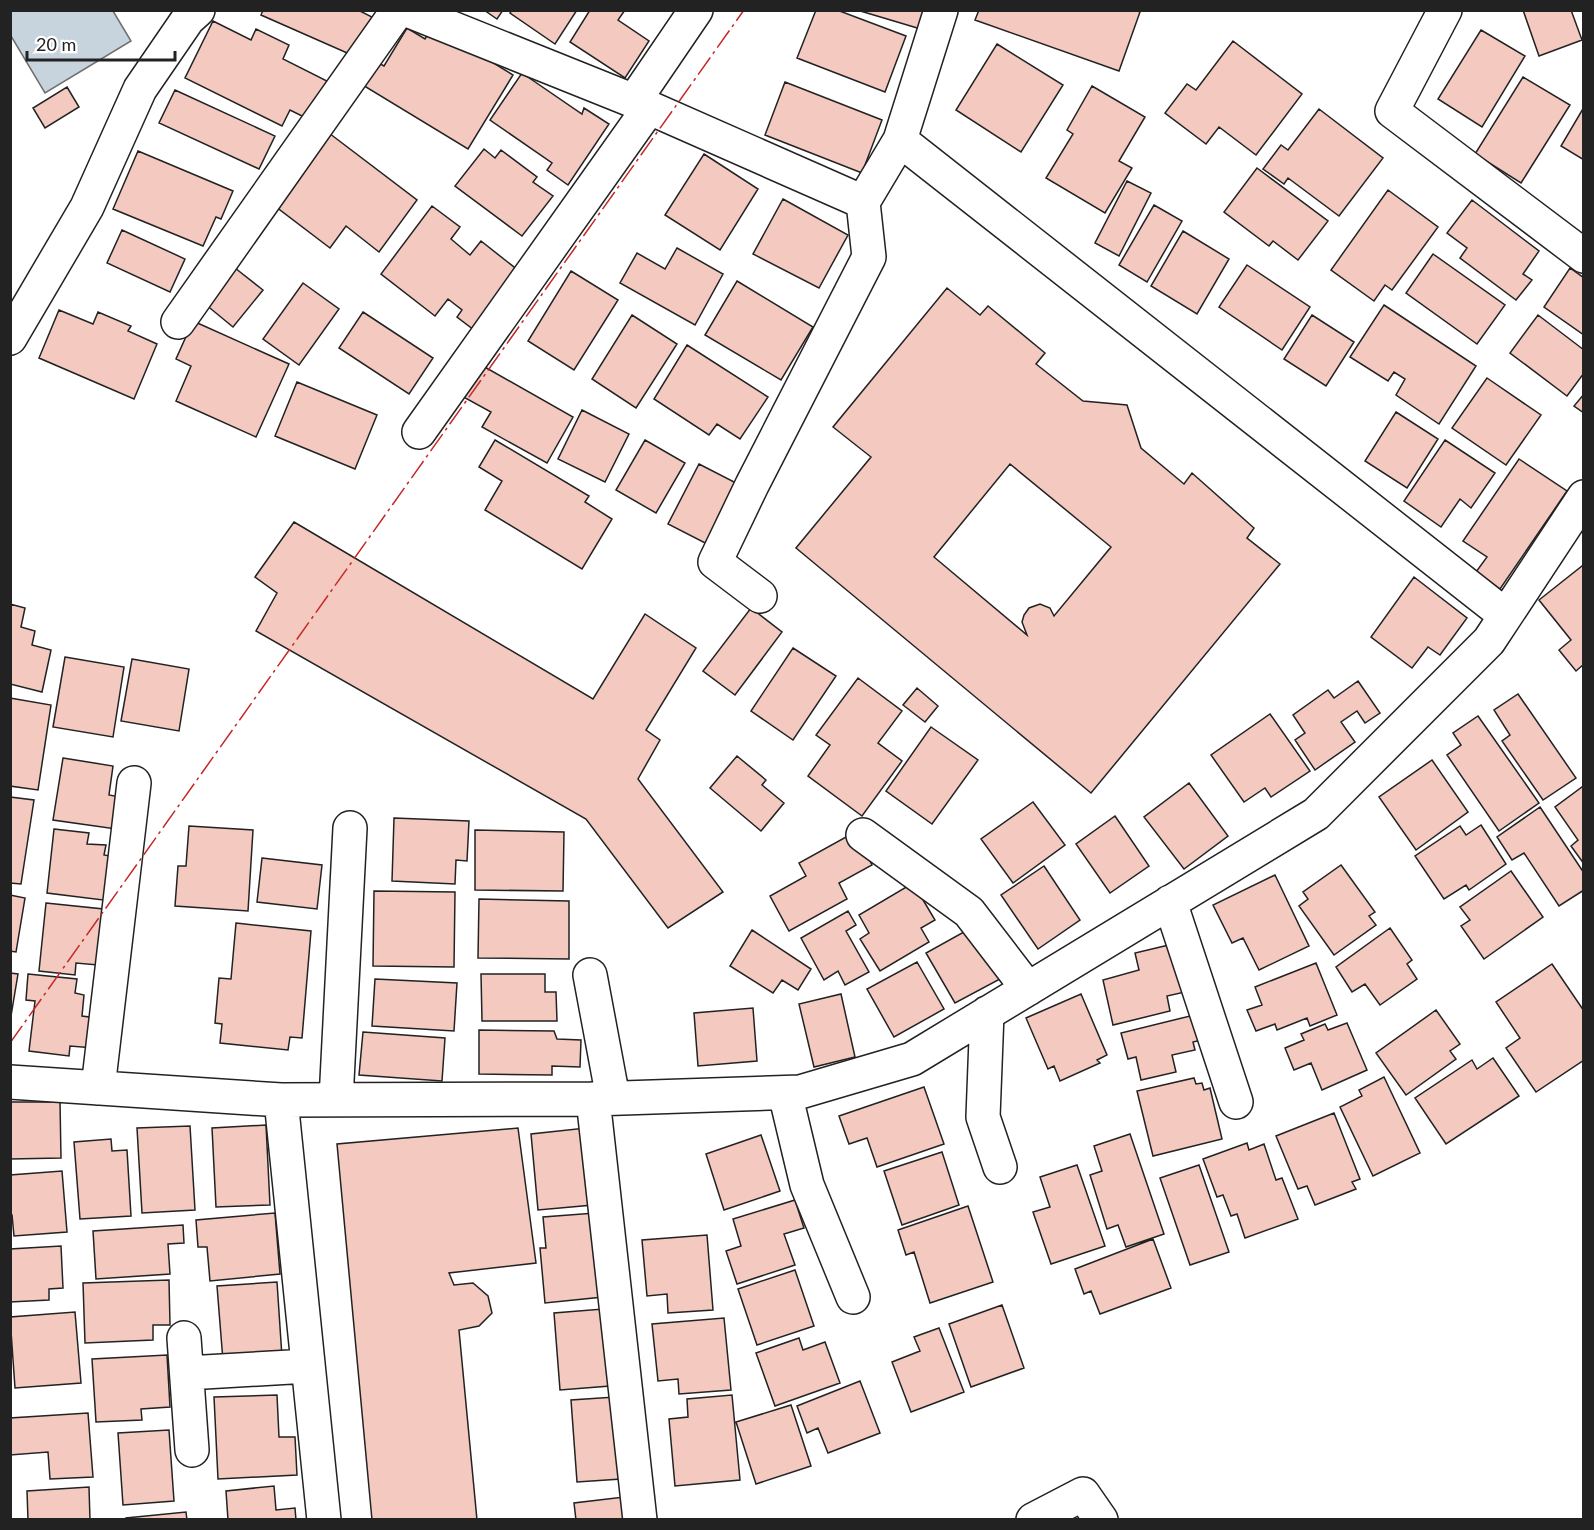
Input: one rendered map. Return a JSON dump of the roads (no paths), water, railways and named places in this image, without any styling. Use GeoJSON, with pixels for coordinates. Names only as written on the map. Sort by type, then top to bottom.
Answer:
{"type":"FeatureCollection","features":[{"type":"Feature","properties":{"kind":"street"},"geometry":{"type":"LineString","coordinates":[[10,338],[87,207],[140,89],[188,19],[198,10]]}},
{"type":"Feature","properties":{"kind":"street"},"geometry":{"type":"LineString","coordinates":[[178,322],[398,10]]}},
{"type":"Feature","properties":{"kind":"street"},"geometry":{"type":"LineString","coordinates":[[407,10],[641,104],[863,202]]}},
{"type":"Feature","properties":{"kind":"street"},"geometry":{"type":"LineString","coordinates":[[418,432],[641,104],[696,10]]}},
{"type":"Feature","properties":{"kind":"street"},"geometry":{"type":"LineString","coordinates":[[760,596],[715,562],[869,257],[863,202],[900,140],[941,10]]}},
{"type":"Feature","properties":{"kind":"street"},"geometry":{"type":"LineString","coordinates":[[1445,10],[1392,111],[1584,256]]}},
{"type":"Feature","properties":{"kind":"street"},"geometry":{"type":"LineString","coordinates":[[900,140],[1504,615]]}},
{"type":"Feature","properties":{"kind":"street"},"geometry":{"type":"LineString","coordinates":[[10,1082],[280,1100],[603,1098],[800,1092],[912,1059],[1316,814],[1489,641],[1584,497]]}},
{"type":"Feature","properties":{"kind":"street"},"geometry":{"type":"LineString","coordinates":[[98,1088],[134,783]]}},
{"type":"Feature","properties":{"kind":"street"},"geometry":{"type":"LineString","coordinates":[[336,1100],[350,828]]}},
{"type":"Feature","properties":{"kind":"street"},"geometry":{"type":"LineString","coordinates":[[863,835],[969,912],[1028,989]]}},
{"type":"Feature","properties":{"kind":"street"},"geometry":{"type":"LineString","coordinates":[[1170,902],[1236,1102]]}},
{"type":"Feature","properties":{"kind":"street"},"geometry":{"type":"LineString","coordinates":[[590,975],[640,1520]]}},
{"type":"Feature","properties":{"kind":"street"},"geometry":{"type":"LineString","coordinates":[[987,1013],[983,1117],[1000,1167]]}},
{"type":"Feature","properties":{"kind":"street"},"geometry":{"type":"LineString","coordinates":[[785,1093],[807,1185],[853,1297]]}},
{"type":"Feature","properties":{"kind":"street"},"geometry":{"type":"LineString","coordinates":[[280,1100],[324,1520]]}},
{"type":"Feature","properties":{"kind":"street"},"geometry":{"type":"LineString","coordinates":[[184,1338],[192,1450]]}},
{"type":"Feature","properties":{"kind":"street"},"geometry":{"type":"LineString","coordinates":[[187,1373],[308,1366]]}},
{"type":"Feature","properties":{"kind":"street"},"geometry":{"type":"LineString","coordinates":[[1033,1520],[1083,1494],[1101,1520]]}}]}
